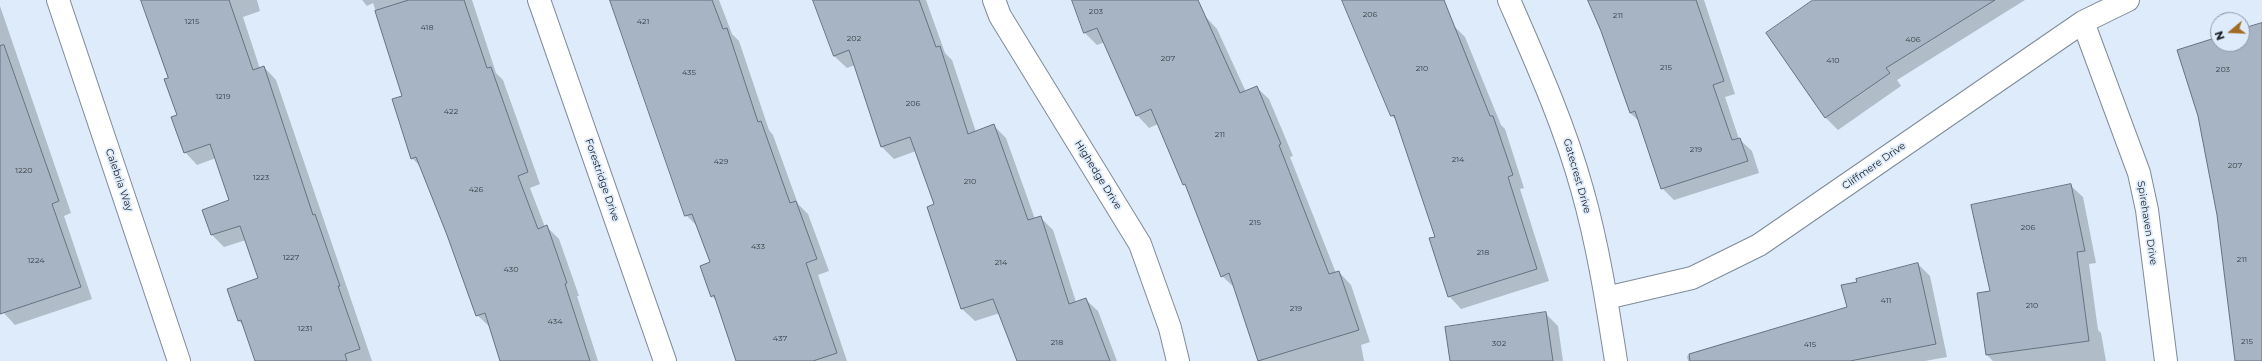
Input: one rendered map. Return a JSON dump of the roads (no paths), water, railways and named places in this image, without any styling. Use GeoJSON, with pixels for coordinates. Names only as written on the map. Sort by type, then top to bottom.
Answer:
{"type":"FeatureCollection","features":[{"type":"Feature","properties":{"kind":"street","name":"Calebria Way"},"geometry":{"type":"LineString","coordinates":[[58,0],[179,361]]}},
{"type":"Feature","properties":{"kind":"street","name":"Forestridge Drive"},"geometry":{"type":"LineString","coordinates":[[539,0],[665,361]]}},
{"type":"Feature","properties":{"kind":"street","name":"Highedge Drive"},"geometry":{"type":"LineString","coordinates":[[994,0],[1000,16],[1140,244],[1170,328],[1178,361]]}},
{"type":"Feature","properties":{"kind":"street","name":"Gatecrest Drive"},"geometry":{"type":"LineString","coordinates":[[1509,0],[1556,109],[1582,189],[1606,298],[1616,361]]}},
{"type":"Feature","properties":{"kind":"street","name":"Cliffmere Drive"},"geometry":{"type":"LineString","coordinates":[[1606,298],[1692,278],[1759,245],[2083,22],[2128,0]]}},
{"type":"Feature","properties":{"kind":"street","name":"Spirehaven Drive"},"geometry":{"type":"LineString","coordinates":[[2083,22],[2139,173],[2147,210],[2166,361]]}}]}
